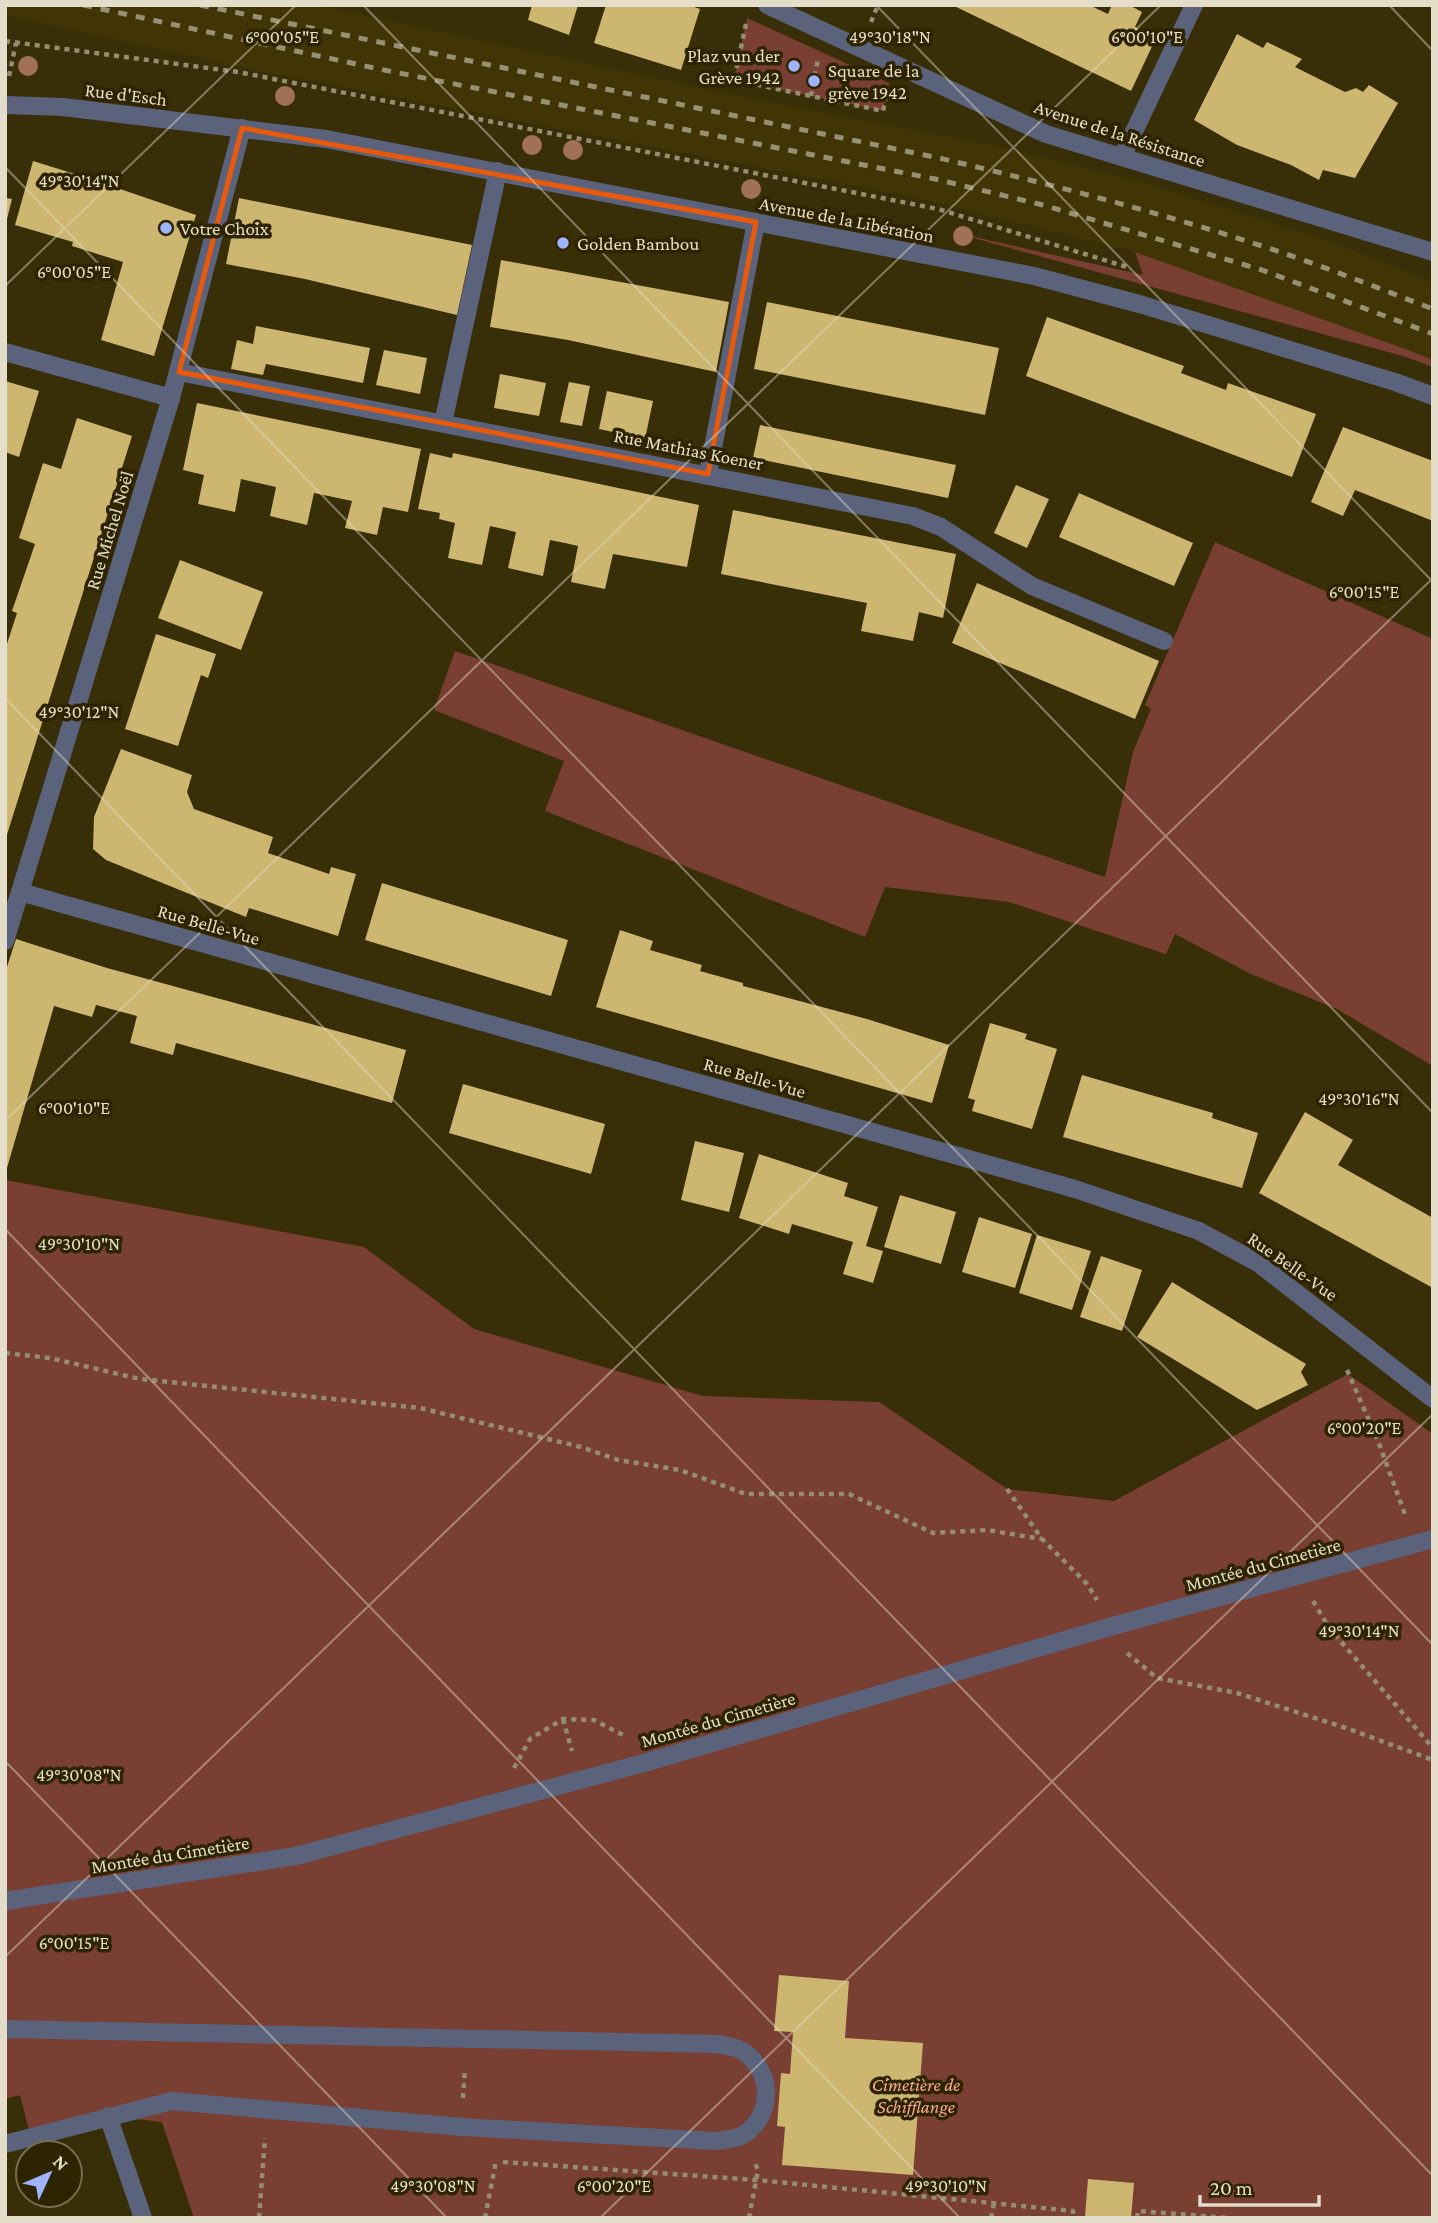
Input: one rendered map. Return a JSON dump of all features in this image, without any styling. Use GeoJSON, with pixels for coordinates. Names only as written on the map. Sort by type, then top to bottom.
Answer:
{"type":"FeatureCollection","features":[{"type":"Feature","properties":{"kind":"street","name":"Avenue de la Résistance"},"geometry":{"type":"LineString","coordinates":[[767,5],[1046,134],[1433,252]]}},
{"type":"Feature","properties":{"kind":"street"},"geometry":{"type":"LineString","coordinates":[[1122,157],[1194,5]]}},
{"type":"Feature","properties":{"kind":"street","name":"Rue d'Esch"},"geometry":{"type":"LineString","coordinates":[[5,105],[63,107],[242,128]]}},
{"type":"Feature","properties":{"kind":"street","name":"Avenue de la Libération"},"geometry":{"type":"LineString","coordinates":[[242,128],[327,139],[1034,276],[1143,305],[1433,396]]}},
{"type":"Feature","properties":{"kind":"street","name":"Rue Michel Noël"},"geometry":{"type":"LineString","coordinates":[[5,941],[179,372],[242,128]]}},
{"type":"Feature","properties":{"kind":"street"},"geometry":{"type":"LineString","coordinates":[[443,423],[498,172]]}},
{"type":"Feature","properties":{"kind":"street"},"geometry":{"type":"LineString","coordinates":[[708,474],[756,222]]}},
{"type":"Feature","properties":{"kind":"street"},"geometry":{"type":"LineString","coordinates":[[5,352],[171,398]]}},
{"type":"Feature","properties":{"kind":"street","name":"Rue Mathias Koener"},"geometry":{"type":"LineString","coordinates":[[179,372],[913,516],[941,527],[1032,586],[1164,641]]}},
{"type":"Feature","properties":{"kind":"street","name":"Rue Belle-Vue"},"geometry":{"type":"LineString","coordinates":[[20,892],[1075,1189],[1199,1231],[1258,1263],[1433,1399]]}},
{"type":"Feature","properties":{"kind":"street","name":"Montée du Cimetière"},"geometry":{"type":"LineString","coordinates":[[5,1901],[296,1856],[644,1763],[1113,1626],[1424,1542]]}},
{"type":"Feature","properties":{"kind":"street"},"geometry":{"type":"LineString","coordinates":[[5,2029],[706,2044],[743,2050],[761,2069],[768,2093],[761,2118],[742,2136],[716,2141],[462,2127],[172,2101],[5,2144]]}},
{"type":"Feature","properties":{"kind":"street"},"geometry":{"type":"LineString","coordinates":[[108,2116],[143,2218]]}},
{"type":"Feature","properties":{"kind":"path"},"geometry":{"type":"LineString","coordinates":[[747,18],[734,80],[883,111],[892,64]]}},
{"type":"Feature","properties":{"kind":"path"},"geometry":{"type":"LineString","coordinates":[[5,41],[238,72],[938,209],[1128,267],[1147,285],[1143,305]]}},
{"type":"Feature","properties":{"kind":"path"},"geometry":{"type":"LineString","coordinates":[[8,81],[16,43]]}},
{"type":"Feature","properties":{"kind":"path"},"geometry":{"type":"LineString","coordinates":[[5,1353],[51,1358],[140,1379],[419,1408],[581,1447],[618,1460],[680,1470],[746,1494],[849,1494],[933,1533],[987,1530],[1042,1539]]}},
{"type":"Feature","properties":{"kind":"path"},"geometry":{"type":"LineString","coordinates":[[1343,1363],[1424,1542]]}},
{"type":"Feature","properties":{"kind":"path"},"geometry":{"type":"LineString","coordinates":[[1007,1489],[1042,1539],[1087,1584],[1129,1656],[1157,1678],[1237,1693],[1346,1728],[1433,1760]]}},
{"type":"Feature","properties":{"kind":"path"},"geometry":{"type":"LineString","coordinates":[[1330,1629],[1433,1748]]}},
{"type":"Feature","properties":{"kind":"path"},"geometry":{"type":"LineString","coordinates":[[513,1796],[514,1769],[530,1739],[563,1719],[594,1720],[626,1737],[644,1763]]}},
{"type":"Feature","properties":{"kind":"path"},"geometry":{"type":"LineString","coordinates":[[462,2127],[466,2039]]}},
{"type":"Feature","properties":{"kind":"path"},"geometry":{"type":"LineString","coordinates":[[259,2218],[267,2109]]}},
{"type":"Feature","properties":{"kind":"path"},"geometry":{"type":"LineString","coordinates":[[742,2136],[758,2170],[749,2218]]}},
{"type":"Feature","properties":{"kind":"path"},"geometry":{"type":"LineString","coordinates":[[485,2218],[496,2161]]}},
{"type":"Feature","properties":{"kind":"path"},"geometry":{"type":"LineString","coordinates":[[757,2180],[1073,2210],[1073,2218]]}},
{"type":"Feature","properties":{"kind":"path"},"geometry":{"type":"LineString","coordinates":[[991,2218],[994,2203]]}},
{"type":"Feature","properties":{"kind":"path"},"geometry":{"type":"LineString","coordinates":[[1137,2218],[1138,2211],[1228,2218]]}},
{"type":"Feature","properties":{"kind":"highlighted area"},"geometry":{"type":"Polygon","coordinates":[[[242,128],[756,222],[708,474],[179,372],[242,128]]]}},
{"type":"Feature","properties":{"kind":"shaded area"},"geometry":{"type":"Polygon","coordinates":[[[5,5],[316,5],[724,93],[1000,147],[1143,182],[1335,243],[1433,282],[1433,360],[1135,252],[923,199],[239,67],[5,15],[5,5]]]}},
{"type":"Feature","properties":{"kind":"green space","name":"Plaz vun der Grève 1942"},"geometry":{"type":"Polygon","coordinates":[[[747,18],[889,83],[883,111],[734,80],[747,18]]]}},
{"type":"Feature","properties":{"kind":"green space"},"geometry":{"type":"Polygon","coordinates":[[[952,232],[1143,275],[1135,252],[1408,350],[1433,360],[1433,367],[1406,357],[952,232]]]}},
{"type":"Feature","properties":{"kind":"green space"},"geometry":{"type":"Polygon","coordinates":[[[1215,542],[1433,639],[1433,1066],[1337,1009],[1251,974],[1175,934],[1166,954],[1009,902],[885,887],[865,937],[545,811],[564,761],[434,710],[455,651],[1105,877],[1133,752],[1151,709],[1145,705],[1215,542]]]}},
{"type":"Feature","properties":{"kind":"green space","name":"Cimetière de Schifflange"},"geometry":{"type":"Polygon","coordinates":[[[5,1180],[364,1247],[474,1329],[703,1396],[879,1402],[1007,1489],[1114,1501],[1348,1374],[1433,1434],[1433,2218],[194,2218],[162,2122],[108,2116],[31,2138],[20,2095],[5,2099],[5,1180]]]}},
{"type":"Feature","properties":{"kind":"building"},"geometry":{"type":"Polygon","coordinates":[[[532,5],[578,5],[569,35],[528,20],[532,5]]]}},
{"type":"Feature","properties":{"kind":"building"},"geometry":{"type":"Polygon","coordinates":[[[606,5],[688,5],[700,9],[681,70],[594,43],[606,5]]]}},
{"type":"Feature","properties":{"kind":"building"},"geometry":{"type":"Polygon","coordinates":[[[952,5],[1089,5],[1108,14],[1112,5],[1129,5],[1142,12],[1135,27],[1156,38],[1131,91],[952,5]]]}},
{"type":"Feature","properties":{"kind":"building"},"geometry":{"type":"Polygon","coordinates":[[[1237,34],[1263,48],[1267,42],[1302,59],[1295,67],[1345,92],[1356,88],[1363,92],[1369,85],[1398,103],[1355,178],[1323,170],[1319,180],[1291,165],[1237,145],[1194,120],[1237,34]]]}},
{"type":"Feature","properties":{"kind":"building"},"geometry":{"type":"Polygon","coordinates":[[[33,161],[196,215],[154,356],[101,340],[123,262],[72,246],[73,242],[15,225],[33,161]]]}},
{"type":"Feature","properties":{"kind":"building"},"geometry":{"type":"Polygon","coordinates":[[[5,198],[12,199],[6,223],[5,223],[5,198]]]}},
{"type":"Feature","properties":{"kind":"building"},"geometry":{"type":"Polygon","coordinates":[[[239,198],[472,245],[457,315],[305,279],[226,264],[239,198]]]}},
{"type":"Feature","properties":{"kind":"building"},"geometry":{"type":"Polygon","coordinates":[[[501,260],[729,302],[716,372],[568,340],[490,327],[501,260]]]}},
{"type":"Feature","properties":{"kind":"building"},"geometry":{"type":"Polygon","coordinates":[[[767,302],[999,348],[985,415],[754,369],[767,302]]]}},
{"type":"Feature","properties":{"kind":"building"},"geometry":{"type":"Polygon","coordinates":[[[1047,317],[1184,366],[1181,373],[1226,390],[1228,383],[1316,414],[1292,477],[1026,376],[1047,317]]]}},
{"type":"Feature","properties":{"kind":"building"},"geometry":{"type":"Polygon","coordinates":[[[256,326],[370,348],[363,383],[266,364],[263,375],[231,369],[237,340],[253,344],[256,326]]]}},
{"type":"Feature","properties":{"kind":"building"},"geometry":{"type":"Polygon","coordinates":[[[384,350],[427,358],[420,394],[376,385],[384,350]]]}},
{"type":"Feature","properties":{"kind":"building"},"geometry":{"type":"Polygon","coordinates":[[[500,374],[546,383],[539,416],[494,408],[500,374]]]}},
{"type":"Feature","properties":{"kind":"building"},"geometry":{"type":"Polygon","coordinates":[[[5,381],[39,391],[19,457],[5,452],[5,381]]]}},
{"type":"Feature","properties":{"kind":"building"},"geometry":{"type":"Polygon","coordinates":[[[569,382],[590,386],[582,426],[560,422],[569,382]]]}},
{"type":"Feature","properties":{"kind":"building"},"geometry":{"type":"Polygon","coordinates":[[[607,391],[653,401],[645,439],[599,429],[607,391]]]}},
{"type":"Feature","properties":{"kind":"building"},"geometry":{"type":"Polygon","coordinates":[[[197,403],[421,449],[408,512],[383,507],[377,535],[345,528],[352,501],[314,493],[307,525],[270,516],[276,487],[241,479],[235,512],[198,504],[204,475],[183,470],[197,403]]]}},
{"type":"Feature","properties":{"kind":"building"},"geometry":{"type":"Polygon","coordinates":[[[77,418],[132,436],[5,841],[5,650],[17,613],[12,611],[35,544],[19,538],[43,463],[61,469],[77,418]]]}},
{"type":"Feature","properties":{"kind":"building"},"geometry":{"type":"Polygon","coordinates":[[[760,425],[956,465],[948,498],[753,458],[760,425]]]}},
{"type":"Feature","properties":{"kind":"building"},"geometry":{"type":"Polygon","coordinates":[[[1343,427],[1433,461],[1433,521],[1355,490],[1343,516],[1311,502],[1343,427]]]}},
{"type":"Feature","properties":{"kind":"building"},"geometry":{"type":"Polygon","coordinates":[[[430,453],[452,458],[453,453],[699,505],[687,567],[613,554],[605,589],[571,582],[578,546],[550,540],[543,576],[508,568],[516,532],[490,526],[482,565],[448,558],[455,523],[439,519],[440,513],[418,509],[430,453]]]}},
{"type":"Feature","properties":{"kind":"building"},"geometry":{"type":"Polygon","coordinates":[[[1016,485],[1049,499],[1027,548],[994,533],[1016,485]]]}},
{"type":"Feature","properties":{"kind":"building"},"geometry":{"type":"Polygon","coordinates":[[[1079,493],[1193,543],[1174,586],[1059,537],[1079,493]]]}},
{"type":"Feature","properties":{"kind":"building"},"geometry":{"type":"Polygon","coordinates":[[[733,510],[956,554],[943,618],[919,612],[913,641],[861,631],[867,603],[721,574],[733,510]]]}},
{"type":"Feature","properties":{"kind":"building"},"geometry":{"type":"Polygon","coordinates":[[[180,560],[263,592],[241,650],[158,618],[180,560]]]}},
{"type":"Feature","properties":{"kind":"building"},"geometry":{"type":"Polygon","coordinates":[[[977,583],[1159,661],[1135,719],[952,643],[977,583]]]}},
{"type":"Feature","properties":{"kind":"building"},"geometry":{"type":"Polygon","coordinates":[[[156,634],[216,654],[208,678],[201,675],[178,746],[125,729],[156,634]]]}},
{"type":"Feature","properties":{"kind":"building"},"geometry":{"type":"Polygon","coordinates":[[[121,749],[192,775],[187,792],[194,809],[273,837],[268,853],[329,874],[331,867],[356,874],[338,936],[249,908],[246,917],[106,860],[93,849],[94,817],[121,749]]]}},
{"type":"Feature","properties":{"kind":"building"},"geometry":{"type":"Polygon","coordinates":[[[382,883],[568,940],[551,996],[365,940],[382,883]]]}},
{"type":"Feature","properties":{"kind":"building"},"geometry":{"type":"Polygon","coordinates":[[[620,930],[653,941],[650,950],[702,965],[700,971],[743,983],[743,986],[867,1019],[949,1045],[932,1103],[596,1007],[620,930]]]}},
{"type":"Feature","properties":{"kind":"building"},"geometry":{"type":"Polygon","coordinates":[[[16,939],[107,968],[406,1050],[392,1103],[176,1043],[173,1055],[130,1043],[137,1016],[96,1005],[92,1017],[54,1006],[5,1168],[5,973],[16,939]]]}},
{"type":"Feature","properties":{"kind":"building"},"geometry":{"type":"Polygon","coordinates":[[[990,1023],[1027,1034],[1025,1039],[1057,1049],[1032,1129],[972,1111],[975,1100],[968,1098],[990,1023]]]}},
{"type":"Feature","properties":{"kind":"building"},"geometry":{"type":"Polygon","coordinates":[[[1082,1075],[1213,1113],[1212,1118],[1258,1133],[1242,1188],[1063,1137],[1082,1075]]]}},
{"type":"Feature","properties":{"kind":"building"},"geometry":{"type":"Polygon","coordinates":[[[463,1084],[605,1124],[591,1174],[449,1133],[463,1084]]]}},
{"type":"Feature","properties":{"kind":"building"},"geometry":{"type":"Polygon","coordinates":[[[1305,1112],[1353,1140],[1338,1165],[1433,1218],[1433,1288],[1259,1193],[1305,1112]]]}},
{"type":"Feature","properties":{"kind":"building"},"geometry":{"type":"Polygon","coordinates":[[[695,1141],[744,1153],[729,1212],[681,1200],[695,1141]]]}},
{"type":"Feature","properties":{"kind":"building"},"geometry":{"type":"Polygon","coordinates":[[[759,1154],[848,1183],[844,1196],[878,1207],[866,1246],[883,1251],[873,1283],[843,1274],[853,1242],[792,1224],[789,1234],[739,1218],[759,1154]]]}},
{"type":"Feature","properties":{"kind":"building"},"geometry":{"type":"Polygon","coordinates":[[[900,1195],[956,1212],[941,1264],[884,1247],[900,1195]]]}},
{"type":"Feature","properties":{"kind":"building"},"geometry":{"type":"Polygon","coordinates":[[[979,1217],[1032,1234],[1015,1288],[962,1272],[979,1217]]]}},
{"type":"Feature","properties":{"kind":"building"},"geometry":{"type":"Polygon","coordinates":[[[1037,1235],[1091,1251],[1072,1310],[1019,1293],[1037,1235]]]}},
{"type":"Feature","properties":{"kind":"building"},"geometry":{"type":"Polygon","coordinates":[[[1101,1256],[1142,1270],[1122,1331],[1080,1317],[1101,1256]]]}},
{"type":"Feature","properties":{"kind":"building"},"geometry":{"type":"Polygon","coordinates":[[[1172,1282],[1306,1364],[1301,1372],[1308,1385],[1257,1410],[1137,1337],[1172,1282]]]}},
{"type":"Feature","properties":{"kind":"building"},"geometry":{"type":"Polygon","coordinates":[[[779,1975],[849,1981],[845,2038],[923,2043],[913,2175],[782,2165],[785,2127],[777,2126],[781,2073],[790,2074],[793,2032],[774,2031],[779,1975]]]}},
{"type":"Feature","properties":{"kind":"building"},"geometry":{"type":"Polygon","coordinates":[[[1088,2179],[1134,2183],[1131,2218],[1085,2217],[1088,2179]]]}},
{"type":"Feature","properties":{"kind":"railway"},"geometry":{"type":"LineString","coordinates":[[83,5],[379,69],[935,179],[1043,205],[1262,270],[1433,334]]}},
{"type":"Feature","properties":{"kind":"railway"},"geometry":{"type":"LineString","coordinates":[[200,5],[939,158],[1021,178],[1227,235],[1309,262],[1433,309]]}},
{"type":"Feature","properties":{"kind":"place","name":"Plaz vun der Grève 1942"},"geometry":{"type":"Point","coordinates":[794,66]}},
{"type":"Feature","properties":{"kind":"place","name":"Square de la grève 1942"},"geometry":{"type":"Point","coordinates":[814,81]}},
{"type":"Feature","properties":{"kind":"place","name":"Votre Choix"},"geometry":{"type":"Point","coordinates":[166,228]}},
{"type":"Feature","properties":{"kind":"place","name":"Golden Bambou"},"geometry":{"type":"Point","coordinates":[563,243]}}]}
